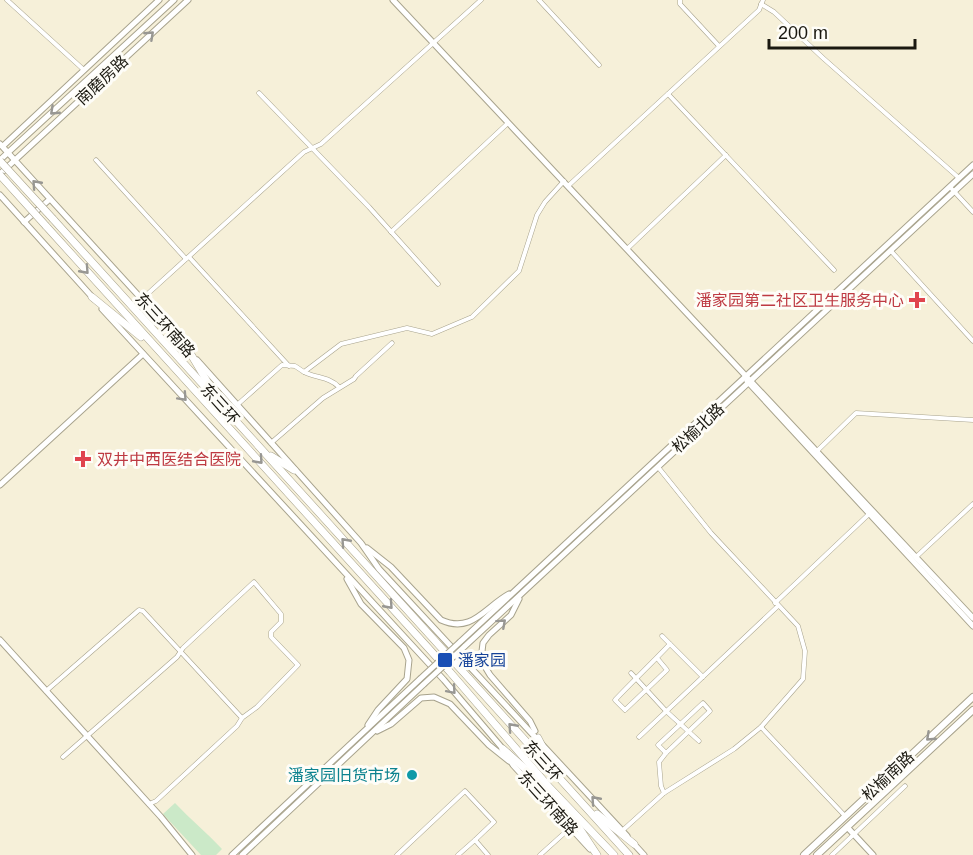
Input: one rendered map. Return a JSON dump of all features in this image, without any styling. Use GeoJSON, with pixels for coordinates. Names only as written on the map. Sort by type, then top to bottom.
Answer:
{"type":"FeatureCollection","features":[{"type":"Feature","properties":{"kind":"highway","name":"东三环"},"geometry":{"type":"LineString","coordinates":[[0,161],[629,855]]}},
{"type":"Feature","properties":{"kind":"highway","name":"东三环"},"geometry":{"type":"LineString","coordinates":[[0,175],[434,654],[550,788],[614,855]]}},
{"type":"Feature","properties":{"kind":"highway"},"geometry":{"type":"LineString","coordinates":[[92,297],[160,353]]}},
{"type":"Feature","properties":{"kind":"highway"},"geometry":{"type":"LineString","coordinates":[[189,351],[221,405]]}},
{"type":"Feature","properties":{"kind":"highway"},"geometry":{"type":"LineString","coordinates":[[263,451],[294,470]]}},
{"type":"Feature","properties":{"kind":"highway"},"geometry":{"type":"LineString","coordinates":[[538,738],[558,778]]}},
{"type":"Feature","properties":{"kind":"highway"},"geometry":{"type":"LineString","coordinates":[[503,748],[541,784],[550,788]]}},
{"type":"Feature","properties":{"kind":"highway"},"geometry":{"type":"LineString","coordinates":[[562,801],[596,855]]}},
{"type":"Feature","properties":{"kind":"highway"},"geometry":{"type":"LineString","coordinates":[[580,801],[634,844]]}},
{"type":"Feature","properties":{"kind":"main road","name":"松榆南路"},"geometry":{"type":"LineString","coordinates":[[804,855],[973,697]]}},
{"type":"Feature","properties":{"kind":"main road","name":"松榆南路"},"geometry":{"type":"LineString","coordinates":[[817,855],[973,710]]}},
{"type":"Feature","properties":{"kind":"street"},"geometry":{"type":"LineString","coordinates":[[7,0],[84,70]]}},
{"type":"Feature","properties":{"kind":"street"},"geometry":{"type":"LineString","coordinates":[[1,145],[159,0]]}},
{"type":"Feature","properties":{"kind":"street","name":"南磨房路"},"geometry":{"type":"LineString","coordinates":[[0,161],[174,0]]}},
{"type":"Feature","properties":{"kind":"street","name":"南磨房路"},"geometry":{"type":"LineString","coordinates":[[0,175],[188,0]]}},
{"type":"Feature","properties":{"kind":"street"},"geometry":{"type":"LineString","coordinates":[[393,0],[627,249],[973,626]]}},
{"type":"Feature","properties":{"kind":"street"},"geometry":{"type":"LineString","coordinates":[[142,299],[304,152],[321,144],[481,0]]}},
{"type":"Feature","properties":{"kind":"street"},"geometry":{"type":"LineString","coordinates":[[539,0],[600,64]]}},
{"type":"Feature","properties":{"kind":"street"},"geometry":{"type":"LineString","coordinates":[[680,0],[680,4],[719,46]]}},
{"type":"Feature","properties":{"kind":"street"},"geometry":{"type":"LineString","coordinates":[[304,372],[341,344],[407,328],[432,334],[472,317],[519,271],[537,215],[545,202],[668,94],[759,10],[762,2],[959,178]]}},
{"type":"Feature","properties":{"kind":"street"},"geometry":{"type":"LineString","coordinates":[[260,93],[438,284]]}},
{"type":"Feature","properties":{"kind":"street"},"geometry":{"type":"LineString","coordinates":[[668,94],[834,270]]}},
{"type":"Feature","properties":{"kind":"street"},"geometry":{"type":"LineString","coordinates":[[391,232],[508,123]]}},
{"type":"Feature","properties":{"kind":"street","name":"东三环南路"},"geometry":{"type":"LineString","coordinates":[[1,145],[361,543]]}},
{"type":"Feature","properties":{"kind":"street"},"geometry":{"type":"LineString","coordinates":[[627,249],[726,155]]}},
{"type":"Feature","properties":{"kind":"street"},"geometry":{"type":"LineString","coordinates":[[96,160],[289,366]]}},
{"type":"Feature","properties":{"kind":"street","name":"松榆北路"},"geometry":{"type":"LineString","coordinates":[[422,681],[890,250],[973,165]]}},
{"type":"Feature","properties":{"kind":"street","name":"松榆北路"},"geometry":{"type":"LineString","coordinates":[[519,592],[657,467],[952,189],[973,174]]}},
{"type":"Feature","properties":{"kind":"street"},"geometry":{"type":"LineString","coordinates":[[952,189],[973,212]]}},
{"type":"Feature","properties":{"kind":"street"},"geometry":{"type":"LineString","coordinates":[[0,195],[341,570],[362,604],[404,648],[409,660],[407,678],[401,688],[378,710],[363,733]]}},
{"type":"Feature","properties":{"kind":"street"},"geometry":{"type":"LineString","coordinates":[[24,222],[50,199]]}},
{"type":"Feature","properties":{"kind":"street"},"geometry":{"type":"LineString","coordinates":[[890,250],[973,341]]}},
{"type":"Feature","properties":{"kind":"street"},"geometry":{"type":"LineString","coordinates":[[271,444],[323,398],[354,379],[392,343]]}},
{"type":"Feature","properties":{"kind":"street"},"geometry":{"type":"LineString","coordinates":[[0,484],[143,354]]}},
{"type":"Feature","properties":{"kind":"street"},"geometry":{"type":"LineString","coordinates":[[237,405],[282,365],[296,366],[315,377],[332,380],[339,387]]}},
{"type":"Feature","properties":{"kind":"street"},"geometry":{"type":"LineString","coordinates":[[748,380],[973,618]]}},
{"type":"Feature","properties":{"kind":"street"},"geometry":{"type":"LineString","coordinates":[[817,451],[856,413],[973,420]]}},
{"type":"Feature","properties":{"kind":"street"},"geometry":{"type":"LineString","coordinates":[[623,830],[664,793],[734,749],[761,727],[803,680],[805,651],[798,627],[711,533],[657,467]]}},
{"type":"Feature","properties":{"kind":"street"},"geometry":{"type":"LineString","coordinates":[[916,557],[973,504]]}},
{"type":"Feature","properties":{"kind":"street"},"geometry":{"type":"LineString","coordinates":[[639,737],[869,514]]}},
{"type":"Feature","properties":{"kind":"street"},"geometry":{"type":"LineString","coordinates":[[361,543],[391,567],[441,620],[450,624],[463,625],[476,619],[496,601],[519,592]]}},
{"type":"Feature","properties":{"kind":"street"},"geometry":{"type":"LineString","coordinates":[[361,543],[379,569],[644,855]]}},
{"type":"Feature","properties":{"kind":"street","name":"东三环南路"},"geometry":{"type":"LineString","coordinates":[[341,570],[444,680],[503,748],[513,765],[596,855]]}},
{"type":"Feature","properties":{"kind":"street"},"geometry":{"type":"LineString","coordinates":[[63,757],[254,582],[281,614],[281,622],[271,632],[271,637],[298,665],[242,718],[237,726],[156,801],[149,804]]}},
{"type":"Feature","properties":{"kind":"street"},"geometry":{"type":"LineString","coordinates":[[519,592],[511,615],[483,643],[481,660],[490,675],[530,721],[538,738]]}},
{"type":"Feature","properties":{"kind":"street"},"geometry":{"type":"LineString","coordinates":[[46,691],[139,610],[147,614],[242,718]]}},
{"type":"Feature","properties":{"kind":"street"},"geometry":{"type":"LineString","coordinates":[[662,636],[703,677]]}},
{"type":"Feature","properties":{"kind":"street"},"geometry":{"type":"LineString","coordinates":[[0,640],[149,804],[192,855]]}},
{"type":"Feature","properties":{"kind":"street"},"geometry":{"type":"LineString","coordinates":[[657,658],[667,670],[625,710],[615,700],[670,644]]}},
{"type":"Feature","properties":{"kind":"street"},"geometry":{"type":"LineString","coordinates":[[631,673],[666,711],[699,741]]}},
{"type":"Feature","properties":{"kind":"street"},"geometry":{"type":"LineString","coordinates":[[232,855],[422,681]]}},
{"type":"Feature","properties":{"kind":"street"},"geometry":{"type":"LineString","coordinates":[[242,855],[371,734],[422,681]]}},
{"type":"Feature","properties":{"kind":"street"},"geometry":{"type":"LineString","coordinates":[[371,734],[391,724],[422,698],[434,697],[450,704],[489,745],[513,765]]}},
{"type":"Feature","properties":{"kind":"street"},"geometry":{"type":"LineString","coordinates":[[664,793],[661,786],[659,762],[710,711],[703,703],[658,745],[666,753]]}},
{"type":"Feature","properties":{"kind":"street"},"geometry":{"type":"LineString","coordinates":[[761,727],[845,817]]}},
{"type":"Feature","properties":{"kind":"street"},"geometry":{"type":"LineString","coordinates":[[831,855],[905,786]]}},
{"type":"Feature","properties":{"kind":"street"},"geometry":{"type":"LineString","coordinates":[[397,855],[465,791],[494,822],[458,855]]}},
{"type":"Feature","properties":{"kind":"street"},"geometry":{"type":"LineString","coordinates":[[847,827],[873,855]]}},
{"type":"Feature","properties":{"kind":"street"},"geometry":{"type":"LineString","coordinates":[[540,855],[570,828]]}},
{"type":"Feature","properties":{"kind":"street"},"geometry":{"type":"LineString","coordinates":[[475,840],[488,855]]}},
{"type":"Feature","properties":{"kind":"green space"},"geometry":{"type":"Polygon","coordinates":[[[175,803],[222,849],[216,855],[201,855],[163,814],[175,803]]]}},
{"type":"Feature","properties":{"kind":"place","name":"潘家园第二社区卫生服务中心"},"geometry":{"type":"Point","coordinates":[917,300]}},
{"type":"Feature","properties":{"kind":"place","name":"双井中西医结合医院"},"geometry":{"type":"Point","coordinates":[83,459]}},
{"type":"Feature","properties":{"kind":"place","name":"潘家园"},"geometry":{"type":"Point","coordinates":[445,660]}},
{"type":"Feature","properties":{"kind":"place","name":"潘家园旧货市场"},"geometry":{"type":"Point","coordinates":[412,775]}}]}
